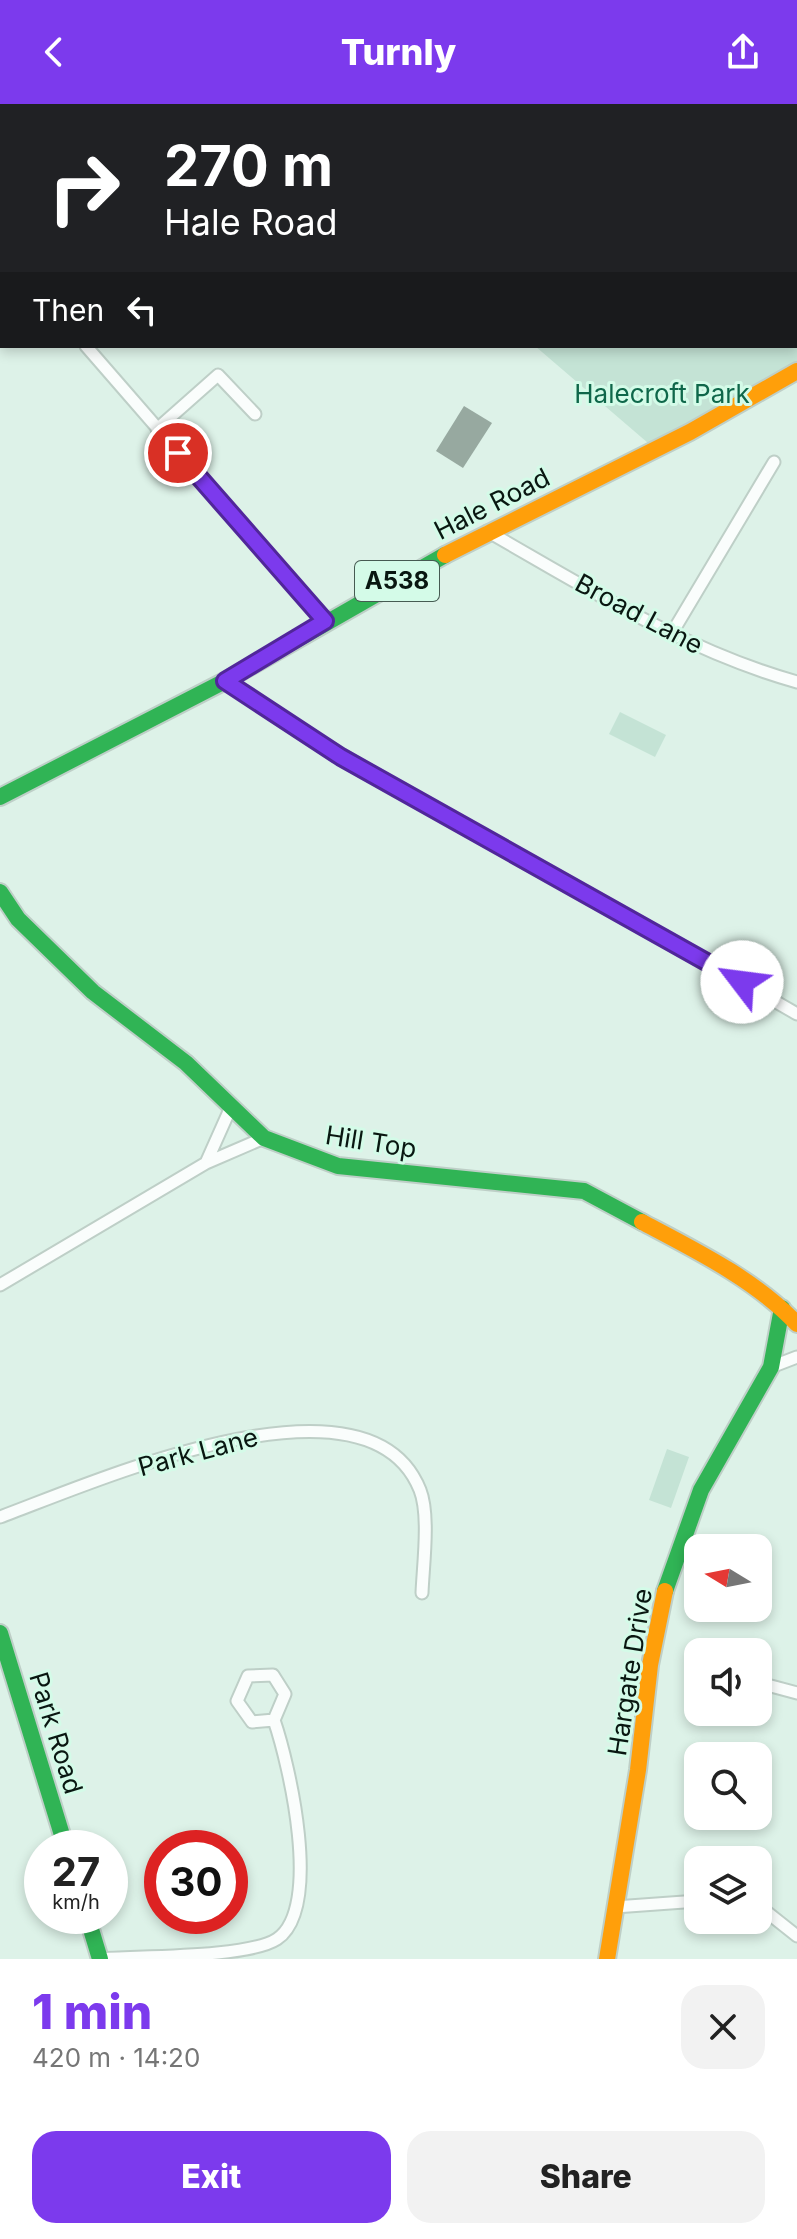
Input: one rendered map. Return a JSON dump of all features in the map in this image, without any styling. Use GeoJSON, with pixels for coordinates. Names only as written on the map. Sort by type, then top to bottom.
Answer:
{"type":"FeatureCollection","features":[{"type":"Feature","properties":{"kind":"street"},"geometry":{"type":"LineString","coordinates":[[88,348],[325,621]]}},
{"type":"Feature","properties":{"kind":"street","name":"Hale Road"},"geometry":{"type":"LineString","coordinates":[[0,797],[225,681],[487,531],[690,432],[797,371]]}},
{"type":"Feature","properties":{"kind":"street"},"geometry":{"type":"LineString","coordinates":[[157,429],[218,375],[255,414]]}},
{"type":"Feature","properties":{"kind":"street"},"geometry":{"type":"LineString","coordinates":[[672,633],[774,462]]}},
{"type":"Feature","properties":{"kind":"street","name":"Broad Lane"},"geometry":{"type":"LineString","coordinates":[[487,531],[716,655],[797,682]]}},
{"type":"Feature","properties":{"kind":"street"},"geometry":{"type":"LineString","coordinates":[[225,681],[341,757],[509,848],[797,1014]]}},
{"type":"Feature","properties":{"kind":"street","name":"Hill Top"},"geometry":{"type":"LineString","coordinates":[[0,892],[18,919],[93,992],[186,1063],[264,1138],[338,1166],[584,1191],[694,1250],[782,1308],[797,1324]]}},
{"type":"Feature","properties":{"kind":"street"},"geometry":{"type":"LineString","coordinates":[[206,1163],[231,1107]]}},
{"type":"Feature","properties":{"kind":"street"},"geometry":{"type":"LineString","coordinates":[[0,1285],[206,1163],[264,1138]]}},
{"type":"Feature","properties":{"kind":"street","name":"Hargate Drive"},"geometry":{"type":"LineString","coordinates":[[607,1959],[638,1770],[650,1665],[666,1588],[701,1490],[771,1367],[782,1308]]}},
{"type":"Feature","properties":{"kind":"street"},"geometry":{"type":"LineString","coordinates":[[771,1367],[797,1357]]}},
{"type":"Feature","properties":{"kind":"street","name":"Park Lane"},"geometry":{"type":"LineString","coordinates":[[0,1517],[170,1455],[259,1433],[356,1434],[406,1464],[421,1493],[422,1593]]}},
{"type":"Feature","properties":{"kind":"street","name":"Park Road"},"geometry":{"type":"LineString","coordinates":[[0,1633],[60,1830]]}},
{"type":"Feature","properties":{"kind":"street"},"geometry":{"type":"LineString","coordinates":[[92,1934],[100,1959],[244,1949],[278,1938],[297,1911],[300,1867],[289,1766],[274,1720],[285,1694],[273,1675],[248,1676],[237,1701],[252,1722],[274,1720]]}},
{"type":"Feature","properties":{"kind":"street"},"geometry":{"type":"LineString","coordinates":[[772,1686],[797,1693]]}},
{"type":"Feature","properties":{"kind":"street"},"geometry":{"type":"LineString","coordinates":[[615,1907],[684,1902]]}},
{"type":"Feature","properties":{"kind":"street"},"geometry":{"type":"LineString","coordinates":[[772,1916],[797,1936]]}},
{"type":"Feature","properties":{"kind":"green space","name":"Halecroft Park"},"geometry":{"type":"Polygon","coordinates":[[[537,348],[797,348],[797,371],[655,449],[537,348]]]}},
{"type":"Feature","properties":{"kind":"green space"},"geometry":{"type":"Polygon","coordinates":[[[620,712],[666,735],[655,757],[609,734],[620,712]]]}},
{"type":"Feature","properties":{"kind":"green space"},"geometry":{"type":"Polygon","coordinates":[[[667,1449],[689,1457],[671,1508],[649,1500],[667,1449]]]}},
{"type":"Feature","properties":{"kind":"building"},"geometry":{"type":"Polygon","coordinates":[[[464,406],[492,423],[463,468],[436,451],[464,406]]]}},
{"type":"Feature","properties":{"kind":"traffic: fast"},"geometry":{"type":"LineString","coordinates":[[0,797],[225,681],[445,555]]}},
{"type":"Feature","properties":{"kind":"traffic: fast"},"geometry":{"type":"LineString","coordinates":[[0,892],[18,919],[93,992],[186,1063],[264,1138],[338,1166],[584,1191],[642,1222]]}},
{"type":"Feature","properties":{"kind":"traffic: fast"},"geometry":{"type":"LineString","coordinates":[[665,1591],[701,1490],[771,1367],[782,1308]]}},
{"type":"Feature","properties":{"kind":"traffic: fast"},"geometry":{"type":"LineString","coordinates":[[0,1633],[60,1830]]}},
{"type":"Feature","properties":{"kind":"traffic: fast"},"geometry":{"type":"LineString","coordinates":[[92,1934],[100,1959]]}},
{"type":"Feature","properties":{"kind":"traffic: slow"},"geometry":{"type":"LineString","coordinates":[[445,555],[690,432],[797,371]]}},
{"type":"Feature","properties":{"kind":"traffic: slow"},"geometry":{"type":"LineString","coordinates":[[642,1222],[744,1280],[797,1324]]}},
{"type":"Feature","properties":{"kind":"traffic: slow"},"geometry":{"type":"LineString","coordinates":[[607,1959],[638,1770],[650,1665],[665,1591]]}},
{"type":"Feature","properties":{"kind":"route"},"geometry":{"type":"LineString","coordinates":[[178,453],[325,621],[225,681],[341,757],[742,982]]}}]}
